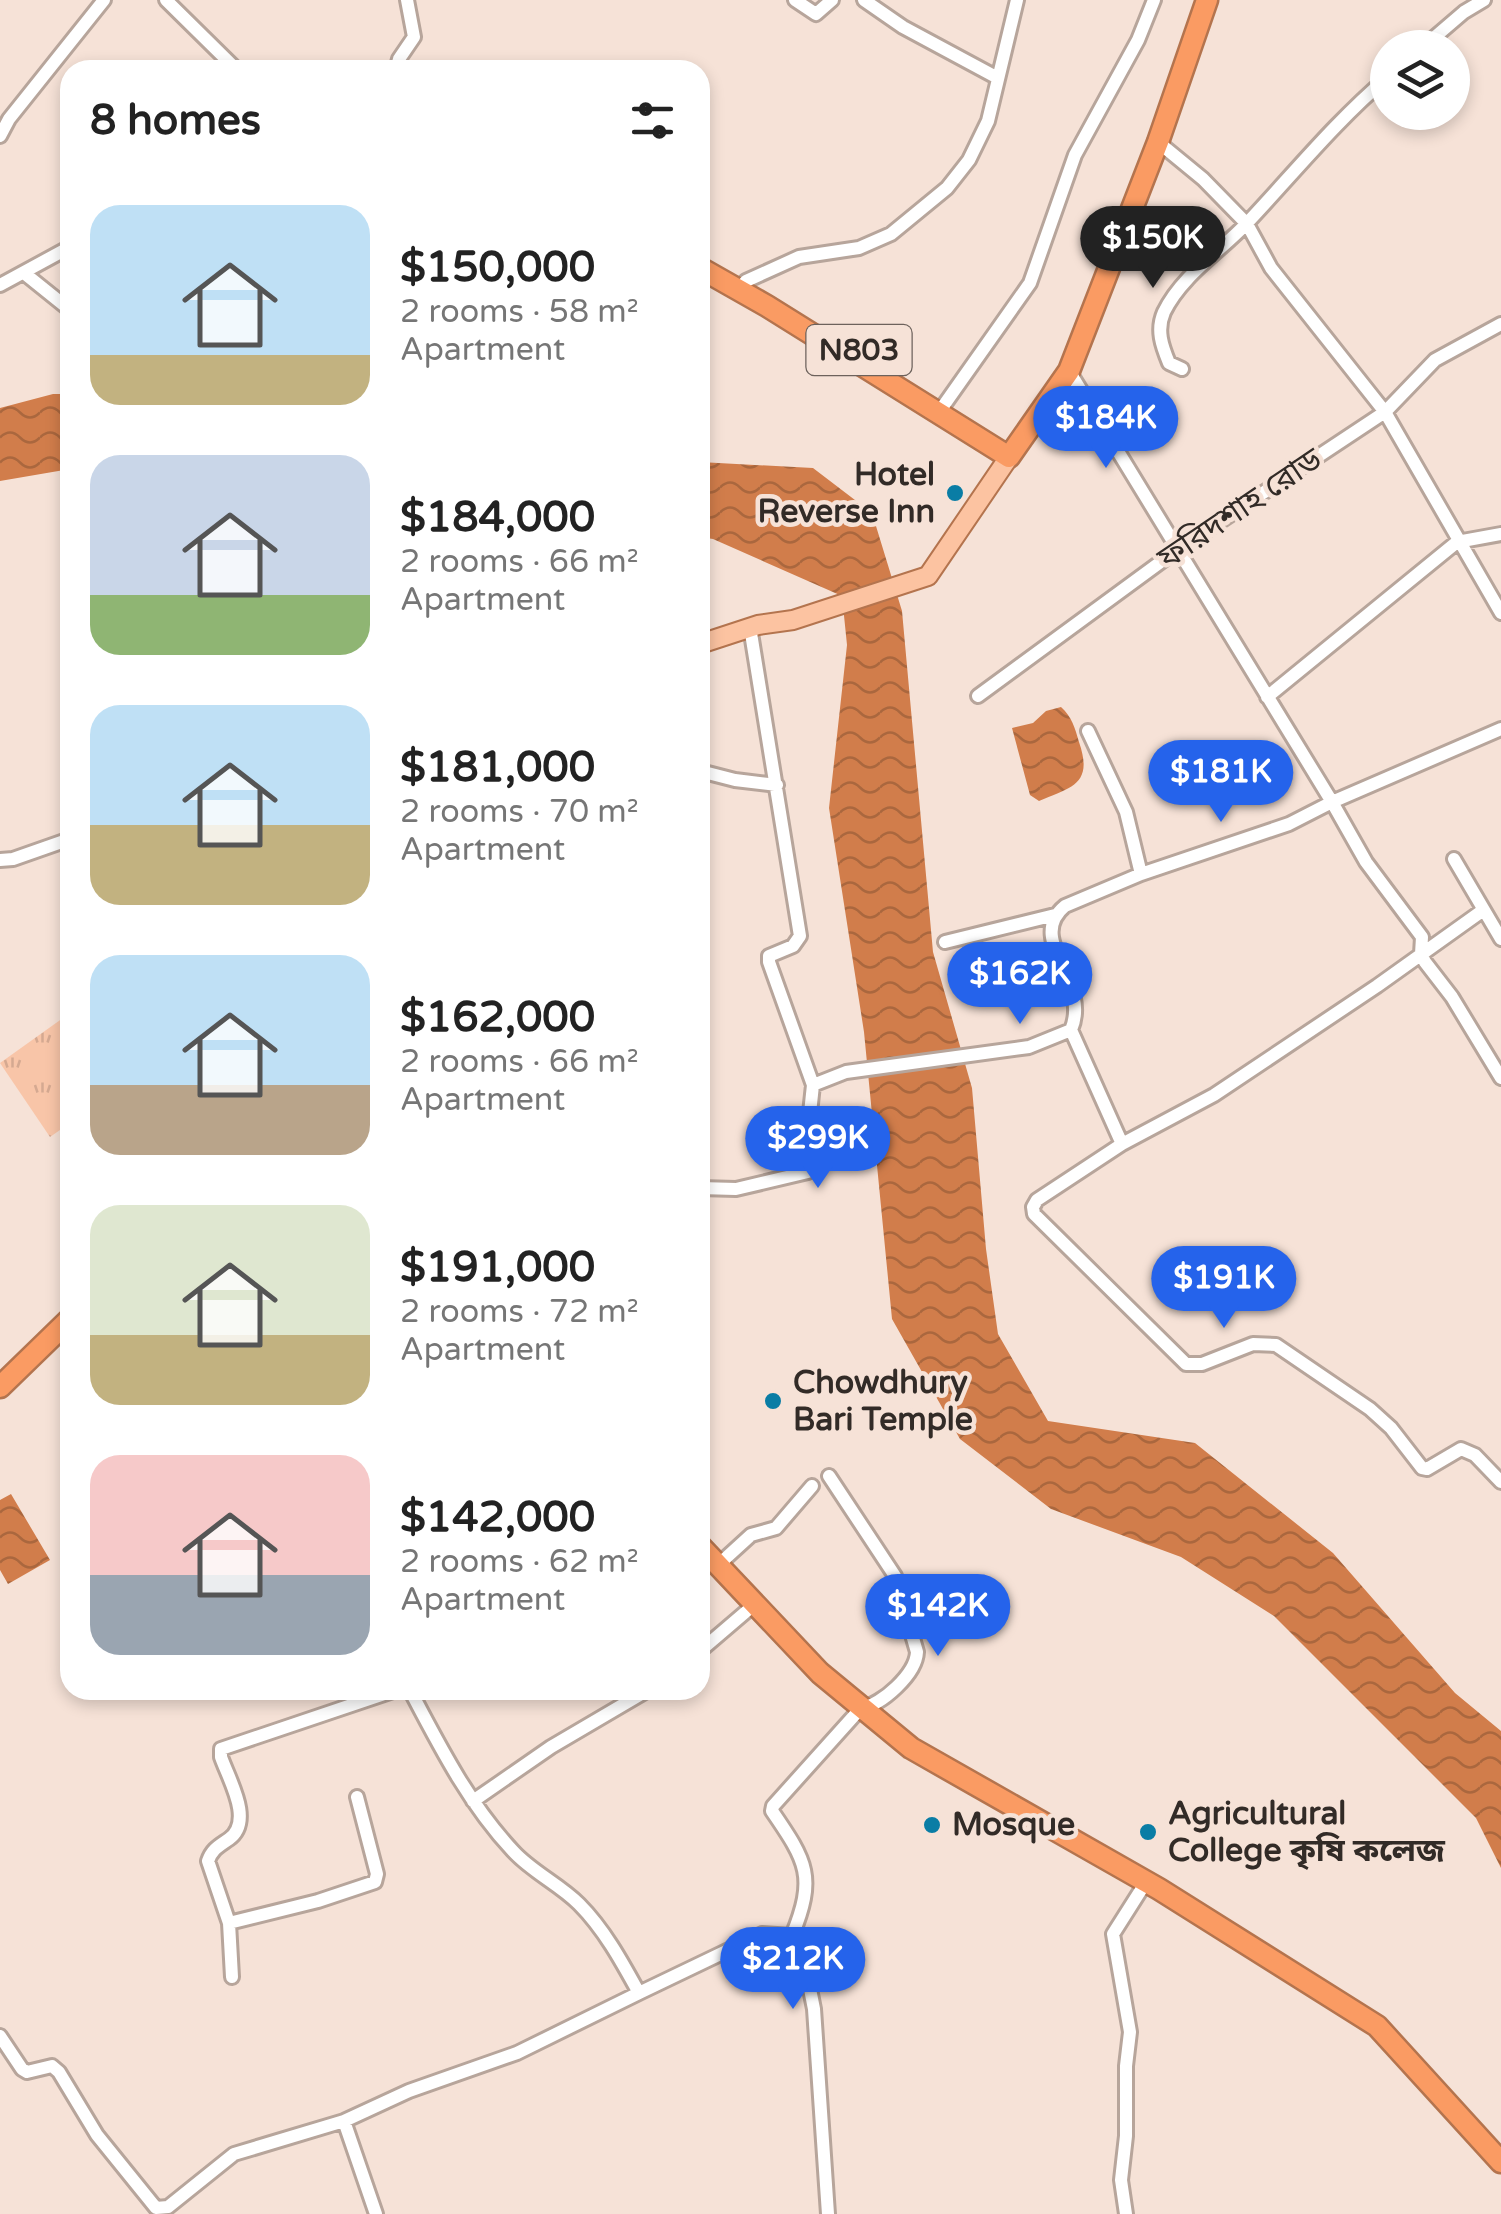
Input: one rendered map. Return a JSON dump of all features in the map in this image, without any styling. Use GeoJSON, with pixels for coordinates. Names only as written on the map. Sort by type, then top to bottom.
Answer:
{"type":"FeatureCollection","features":[{"type":"Feature","properties":{"kind":"highway"},"geometry":{"type":"LineString","coordinates":[[1013,452],[1069,371],[1158,142],[1207,0]]}},
{"type":"Feature","properties":{"kind":"highway","name":"N803"},"geometry":{"type":"LineString","coordinates":[[710,261],[1013,452]]}},
{"type":"Feature","properties":{"kind":"highway","name":"N803"},"geometry":{"type":"LineString","coordinates":[[710,272],[743,285],[944,405],[1013,452]]}},
{"type":"Feature","properties":{"kind":"highway"},"geometry":{"type":"LineString","coordinates":[[0,1387],[60,1342]]}},
{"type":"Feature","properties":{"kind":"highway"},"geometry":{"type":"LineString","coordinates":[[0,1403],[60,1345]]}},
{"type":"Feature","properties":{"kind":"highway"},"geometry":{"type":"LineString","coordinates":[[710,1567],[857,1713],[980,1793],[1144,1887],[1285,1976],[1369,2035],[1478,2158],[1501,2176]]}},
{"type":"Feature","properties":{"kind":"highway"},"geometry":{"type":"LineString","coordinates":[[1285,1976],[1377,2026],[1501,2162]]}},
{"type":"Feature","properties":{"kind":"main road"},"geometry":{"type":"LineString","coordinates":[[710,641],[793,620],[928,576],[1013,452]]}},
{"type":"Feature","properties":{"kind":"street"},"geometry":{"type":"LineString","coordinates":[[0,136],[5,115],[104,0]]}},
{"type":"Feature","properties":{"kind":"street"},"geometry":{"type":"LineString","coordinates":[[166,0],[227,60]]}},
{"type":"Feature","properties":{"kind":"street"},"geometry":{"type":"LineString","coordinates":[[399,60],[414,37],[407,0]]}},
{"type":"Feature","properties":{"kind":"street"},"geometry":{"type":"LineString","coordinates":[[795,0],[816,14],[832,0]]}},
{"type":"Feature","properties":{"kind":"street"},"geometry":{"type":"LineString","coordinates":[[864,0],[903,27],[996,77]]}},
{"type":"Feature","properties":{"kind":"street"},"geometry":{"type":"LineString","coordinates":[[743,285],[799,257],[859,248],[891,234],[948,188],[969,160],[988,121],[1016,0]]}},
{"type":"Feature","properties":{"kind":"street"},"geometry":{"type":"LineString","coordinates":[[944,405],[1030,283],[1074,155],[1138,40],[1152,3],[1135,0]]}},
{"type":"Feature","properties":{"kind":"street"},"geometry":{"type":"LineString","coordinates":[[1443,30],[1484,0]]}},
{"type":"Feature","properties":{"kind":"street"},"geometry":{"type":"LineString","coordinates":[[1182,369],[1169,363],[1159,338],[1164,313],[1184,283],[1247,224],[1303,159],[1370,95]]}},
{"type":"Feature","properties":{"kind":"street"},"geometry":{"type":"LineString","coordinates":[[1158,142],[1247,224],[1271,268],[1385,412],[1501,613]]}},
{"type":"Feature","properties":{"kind":"street"},"geometry":{"type":"LineString","coordinates":[[0,285],[60,252]]}},
{"type":"Feature","properties":{"kind":"street"},"geometry":{"type":"LineString","coordinates":[[24,272],[60,302]]}},
{"type":"Feature","properties":{"kind":"street","name":"ফরিদশাহ রোড"},"geometry":{"type":"LineString","coordinates":[[978,696],[1177,550],[1385,412],[1435,360],[1501,324]]}},
{"type":"Feature","properties":{"kind":"street"},"geometry":{"type":"LineString","coordinates":[[1069,371],[1366,862],[1422,938],[1421,954],[1501,1078]]}},
{"type":"Feature","properties":{"kind":"street"},"geometry":{"type":"LineString","coordinates":[[1267,697],[1457,542],[1501,534]]}},
{"type":"Feature","properties":{"kind":"street"},"geometry":{"type":"LineString","coordinates":[[710,1188],[736,1189],[808,1172],[816,1158],[810,1112],[812,1085],[770,962],[770,956],[793,946],[800,936],[750,628]]}},
{"type":"Feature","properties":{"kind":"street"},"geometry":{"type":"LineString","coordinates":[[812,1085],[846,1072],[1029,1047],[1071,1030],[1078,1014],[1050,924],[1064,906],[1142,874],[1289,824],[1501,730]]}},
{"type":"Feature","properties":{"kind":"street"},"geometry":{"type":"LineString","coordinates":[[1088,731],[1126,812],[1142,874]]}},
{"type":"Feature","properties":{"kind":"street"},"geometry":{"type":"LineString","coordinates":[[710,774],[777,785]]}},
{"type":"Feature","properties":{"kind":"street"},"geometry":{"type":"LineString","coordinates":[[0,860],[60,843]]}},
{"type":"Feature","properties":{"kind":"street"},"geometry":{"type":"LineString","coordinates":[[1454,859],[1501,939]]}},
{"type":"Feature","properties":{"kind":"street"},"geometry":{"type":"LineString","coordinates":[[1482,910],[1214,1095],[1122,1144],[1037,1200],[1033,1207],[1034,1214],[1186,1364],[1202,1364],[1253,1344],[1276,1345],[1370,1410],[1391,1428],[1422,1468],[1427,1469],[1461,1449],[1475,1455],[1501,1482]]}},
{"type":"Feature","properties":{"kind":"street"},"geometry":{"type":"LineString","coordinates":[[945,942],[1055,915]]}},
{"type":"Feature","properties":{"kind":"street"},"geometry":{"type":"LineString","coordinates":[[1071,1030],[1122,1144]]}},
{"type":"Feature","properties":{"kind":"street"},"geometry":{"type":"LineString","coordinates":[[828,2214],[814,2009],[807,1974],[792,1936],[807,1892],[804,1868],[796,1847],[772,1811],[857,1713],[873,1706],[895,1687],[916,1663],[917,1652],[894,1576],[829,1476]]}},
{"type":"Feature","properties":{"kind":"street"},"geometry":{"type":"LineString","coordinates":[[710,1565],[751,1535],[776,1528],[812,1486]]}},
{"type":"Feature","properties":{"kind":"street"},"geometry":{"type":"LineString","coordinates":[[710,1643],[750,1609]]}},
{"type":"Feature","properties":{"kind":"street"},"geometry":{"type":"LineString","coordinates":[[232,1977],[228,1922],[208,1862],[209,1854],[231,1838],[242,1816],[221,1749],[365,1700]]}},
{"type":"Feature","properties":{"kind":"street"},"geometry":{"type":"LineString","coordinates":[[415,1700],[473,1801],[516,1855],[578,1903],[616,1952],[638,1993]]}},
{"type":"Feature","properties":{"kind":"street"},"geometry":{"type":"LineString","coordinates":[[473,1801],[551,1747],[631,1700]]}},
{"type":"Feature","properties":{"kind":"street"},"geometry":{"type":"LineString","coordinates":[[228,1922],[318,1901],[375,1882],[377,1874],[357,1797]]}},
{"type":"Feature","properties":{"kind":"street"},"geometry":{"type":"LineString","coordinates":[[1126,2214],[1121,2180],[1130,2032],[1113,1934],[1144,1887]]}},
{"type":"Feature","properties":{"kind":"street"},"geometry":{"type":"LineString","coordinates":[[0,2036],[22,2070],[52,2066],[60,2072],[97,2135],[156,2208],[168,2207],[234,2154],[344,2121],[409,2091],[517,2053],[762,1934],[792,1936]]}},
{"type":"Feature","properties":{"kind":"street"},"geometry":{"type":"LineString","coordinates":[[344,2121],[376,2214]]}},
{"type":"Feature","properties":{"kind":"green space"},"geometry":{"type":"Polygon","coordinates":[[[60,1020],[60,1130],[50,1137],[0,1063],[60,1020]]]}},
{"type":"Feature","properties":{"kind":"water"},"geometry":{"type":"Polygon","coordinates":[[[60,394],[60,471],[0,481],[0,408],[60,394]]]}},
{"type":"Feature","properties":{"kind":"water"},"geometry":{"type":"Polygon","coordinates":[[[710,463],[813,468],[872,513],[902,611],[933,952],[972,1088],[998,1334],[1048,1421],[1195,1443],[1333,1553],[1455,1693],[1501,1731],[1501,1868],[1476,1818],[1274,1616],[1181,1557],[1051,1509],[960,1439],[892,1319],[864,1032],[829,808],[847,645],[842,596],[713,539],[710,463]]]}},
{"type":"Feature","properties":{"kind":"water"},"geometry":{"type":"Polygon","coordinates":[[[1061,707],[1078,737],[1084,767],[1071,787],[1039,801],[1030,795],[1012,728],[1033,723],[1046,711],[1061,707]]]}},
{"type":"Feature","properties":{"kind":"water"},"geometry":{"type":"Polygon","coordinates":[[[11,1494],[50,1560],[8,1584],[0,1570],[0,1500],[11,1494]]]}},
{"type":"Feature","properties":{"kind":"place","name":"Hotel Reverse Inn"},"geometry":{"type":"Point","coordinates":[955,493]}},
{"type":"Feature","properties":{"kind":"place","name":"Chowdhury Bari Temple"},"geometry":{"type":"Point","coordinates":[773,1401]}},
{"type":"Feature","properties":{"kind":"place","name":"Mosque"},"geometry":{"type":"Point","coordinates":[932,1825]}},
{"type":"Feature","properties":{"kind":"place","name":"Agricultural College কৃষি কলেজ"},"geometry":{"type":"Point","coordinates":[1148,1832]}}]}
